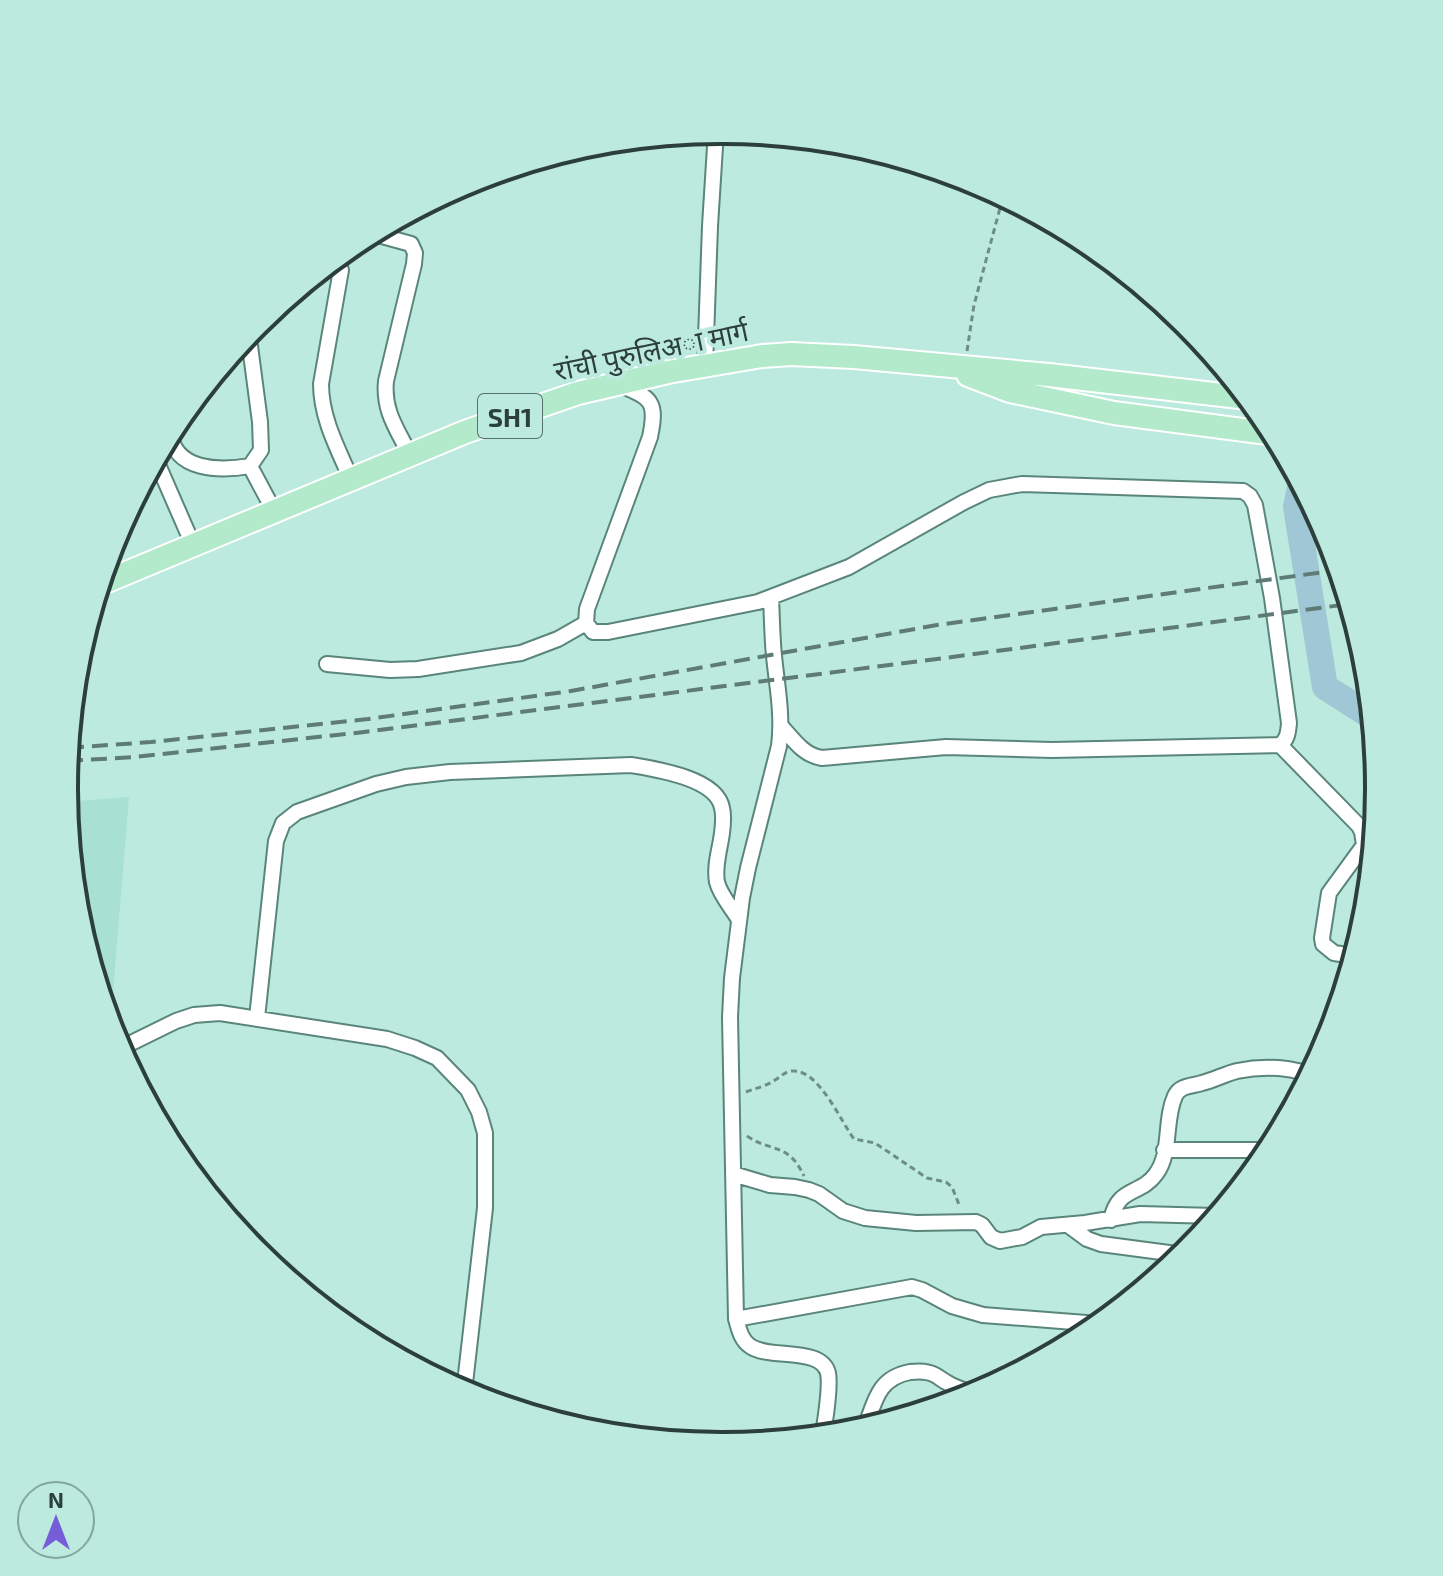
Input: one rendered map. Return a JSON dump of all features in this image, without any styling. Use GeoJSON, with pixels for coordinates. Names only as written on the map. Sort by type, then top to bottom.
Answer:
{"type":"FeatureCollection","features":[{"type":"Feature","properties":{"kind":"main road","name":"रांची पुरुलिअा मार्ग"},"geometry":{"type":"LineString","coordinates":[[113,579],[465,432],[578,393],[762,356],[854,357],[1232,396]]}},
{"type":"Feature","properties":{"kind":"main road","name":"SH1"},"geometry":{"type":"LineString","coordinates":[[955,366],[1025,395],[1114,413],[1258,432]]}},
{"type":"Feature","properties":{"kind":"street"},"geometry":{"type":"LineString","coordinates":[[705,366],[715,144]]}},
{"type":"Feature","properties":{"kind":"street"},"geometry":{"type":"LineString","coordinates":[[389,238],[411,244],[415,253],[384,398],[410,455]]}},
{"type":"Feature","properties":{"kind":"street"},"geometry":{"type":"LineString","coordinates":[[341,270],[321,384],[321,401],[351,479]]}},
{"type":"Feature","properties":{"kind":"street"},"geometry":{"type":"LineString","coordinates":[[176,447],[181,456],[203,468],[227,470],[250,466],[261,450],[251,350]]}},
{"type":"Feature","properties":{"kind":"street"},"geometry":{"type":"LineString","coordinates":[[618,384],[645,396],[651,403],[654,418],[650,437],[587,609],[586,623],[593,632],[608,632],[758,602],[849,567],[964,502],[1005,486],[1243,491],[1255,505],[1272,598],[1289,723],[1288,734],[1280,745],[1052,750],[946,747],[822,758],[803,751],[781,726]]}},
{"type":"Feature","properties":{"kind":"street"},"geometry":{"type":"LineString","coordinates":[[250,466],[274,511]]}},
{"type":"Feature","properties":{"kind":"street"},"geometry":{"type":"LineString","coordinates":[[161,472],[193,545]]}},
{"type":"Feature","properties":{"kind":"street"},"geometry":{"type":"LineString","coordinates":[[771,597],[781,726],[779,746],[748,868],[739,920],[730,1017],[736,1319],[742,1338],[751,1348],[821,1362],[828,1372],[824,1423]]}},
{"type":"Feature","properties":{"kind":"street"},"geometry":{"type":"LineString","coordinates":[[327,664],[390,670],[418,669],[521,653],[558,639],[586,623]]}},
{"type":"Feature","properties":{"kind":"street"},"geometry":{"type":"LineString","coordinates":[[1280,745],[1362,832],[1363,838]]}},
{"type":"Feature","properties":{"kind":"street"},"geometry":{"type":"LineString","coordinates":[[257,1018],[276,841],[283,823],[297,812],[376,784],[406,777],[450,772],[631,765],[692,780],[711,790],[722,805],[717,884],[739,920]]}},
{"type":"Feature","properties":{"kind":"street"},"geometry":{"type":"LineString","coordinates":[[1343,955],[1323,944],[1329,893],[1362,848]]}},
{"type":"Feature","properties":{"kind":"street"},"geometry":{"type":"LineString","coordinates":[[131,1043],[176,1021],[194,1015],[220,1013],[387,1039],[437,1058],[468,1090],[485,1133],[485,1208],[466,1379]]}},
{"type":"Feature","properties":{"kind":"street"},"geometry":{"type":"LineString","coordinates":[[1111,1220],[1113,1208],[1119,1200],[1154,1177],[1163,1161],[1173,1105],[1180,1090],[1250,1069],[1300,1071]]}},
{"type":"Feature","properties":{"kind":"street"},"geometry":{"type":"LineString","coordinates":[[1164,1150],[1254,1150]]}},
{"type":"Feature","properties":{"kind":"street"},"geometry":{"type":"LineString","coordinates":[[733,1174],[770,1185],[809,1190],[843,1211],[865,1218],[916,1223],[976,1222],[991,1237],[1000,1241],[1022,1237],[1041,1227],[1149,1214],[1202,1216]]}},
{"type":"Feature","properties":{"kind":"street"},"geometry":{"type":"LineString","coordinates":[[1068,1225],[1087,1239],[1101,1244],[1167,1253]]}},
{"type":"Feature","properties":{"kind":"street"},"geometry":{"type":"LineString","coordinates":[[736,1319],[912,1287],[970,1312],[1080,1322]]}},
{"type":"Feature","properties":{"kind":"street"},"geometry":{"type":"LineString","coordinates":[[870,1414],[877,1396],[891,1378],[899,1375],[914,1372],[935,1374],[956,1387]]}},
{"type":"Feature","properties":{"kind":"path"},"geometry":{"type":"LineString","coordinates":[[955,366],[1000,208]]}},
{"type":"Feature","properties":{"kind":"path"},"geometry":{"type":"LineString","coordinates":[[731,1099],[768,1084],[784,1073],[793,1070],[801,1073],[820,1087],[854,1139],[875,1143],[927,1178],[946,1182],[952,1187],[965,1221]]}},
{"type":"Feature","properties":{"kind":"path"},"geometry":{"type":"LineString","coordinates":[[732,1123],[753,1140],[780,1149],[795,1160],[809,1190]]}},
{"type":"Feature","properties":{"kind":"shaded area"},"geometry":{"type":"Polygon","coordinates":[[[129,797],[113,997],[90,914],[78,801],[129,797]]]}},
{"type":"Feature","properties":{"kind":"waterway"},"geometry":{"type":"LineString","coordinates":[[1297,500],[1296,507],[1325,687],[1360,709]]}},
{"type":"Feature","properties":{"kind":"railway"},"geometry":{"type":"LineString","coordinates":[[79,747],[368,719],[571,691],[937,625],[1327,572]]}},
{"type":"Feature","properties":{"kind":"railway"},"geometry":{"type":"LineString","coordinates":[[79,760],[364,732],[1338,605]]}}]}
